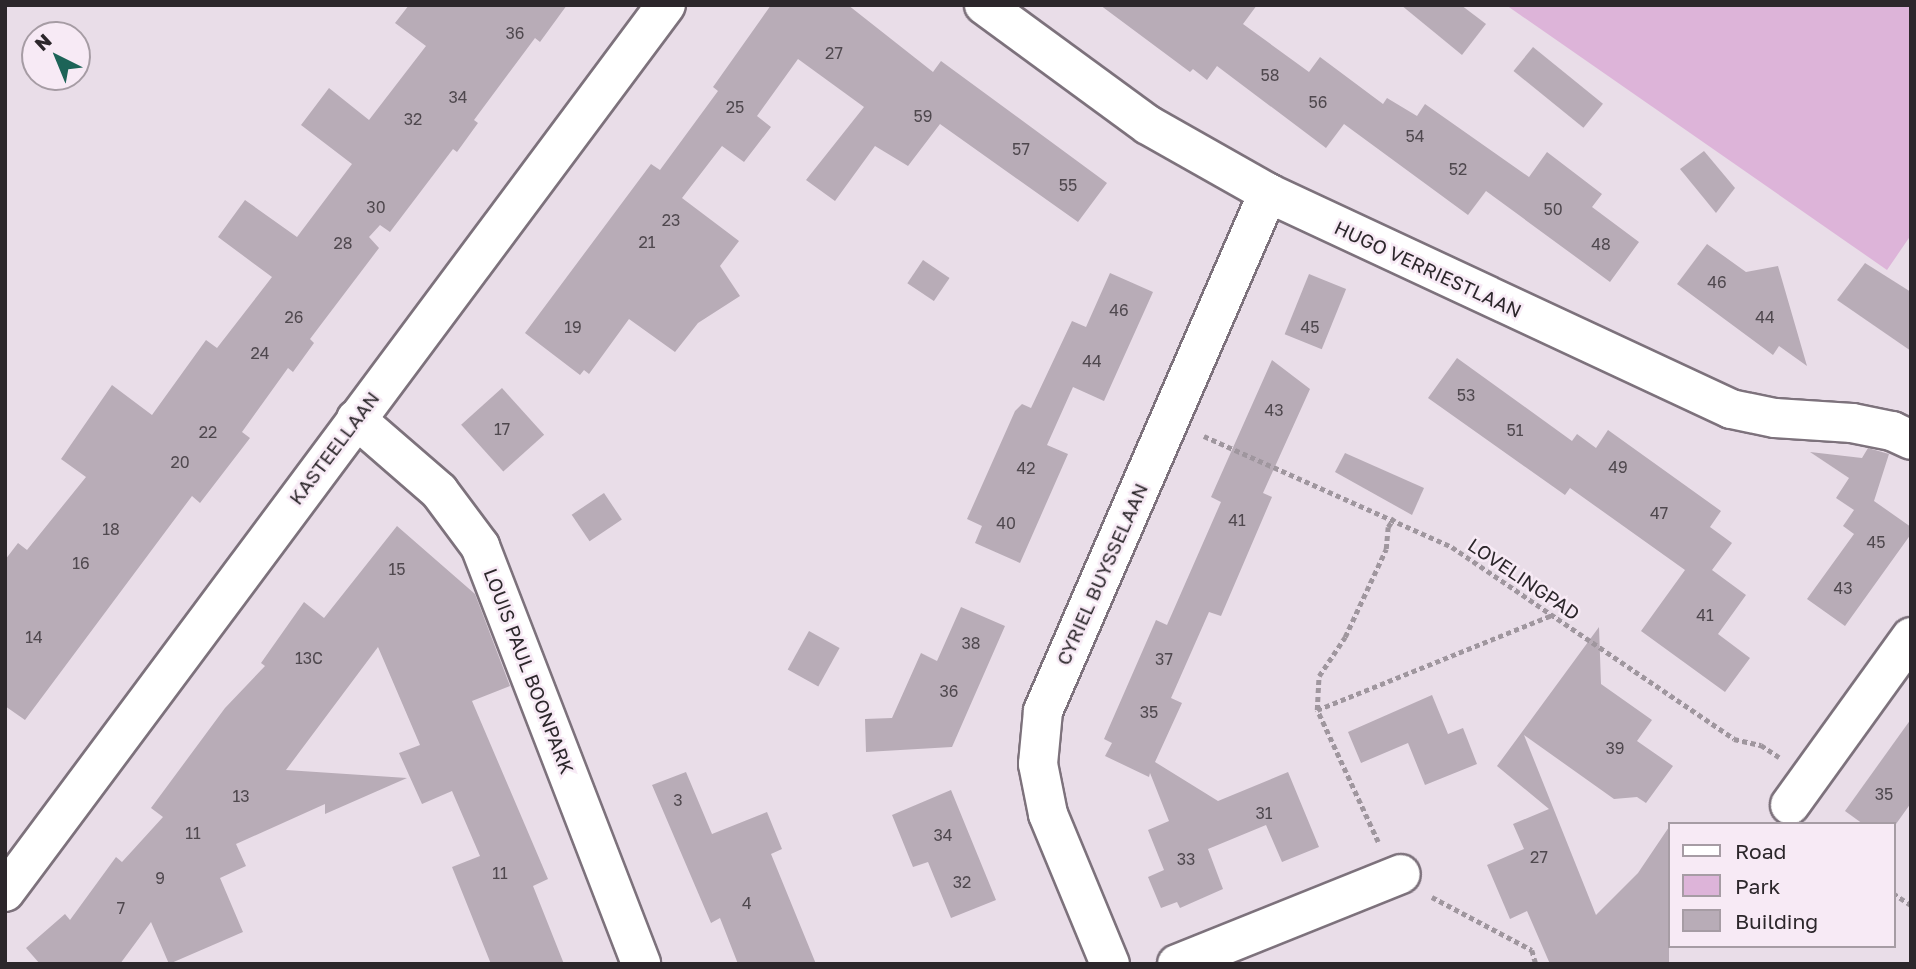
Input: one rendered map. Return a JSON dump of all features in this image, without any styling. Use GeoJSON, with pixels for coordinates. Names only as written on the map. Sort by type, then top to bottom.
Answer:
{"type":"FeatureCollection","features":[{"type":"Feature","properties":{"kind":"street","name":"KASTEELLAAN"},"geometry":{"type":"LineString","coordinates":[[5,892],[666,5]]}},
{"type":"Feature","properties":{"kind":"street","name":"HUGO VERRIESTLAAN"},"geometry":{"type":"LineString","coordinates":[[984,5],[1148,125],[1268,193],[1731,410],[1775,418],[1852,423],[1892,431],[1911,440]]}},
{"type":"Feature","properties":{"kind":"street","name":"CYRIEL BUYSSELAAN"},"geometry":{"type":"LineString","coordinates":[[1110,964],[1048,814],[1038,764],[1043,711],[1268,193]]}},
{"type":"Feature","properties":{"kind":"street","name":"LOUIS PAUL BOONPARK"},"geometry":{"type":"LineString","coordinates":[[356,419],[439,491],[480,546],[641,964]]}},
{"type":"Feature","properties":{"kind":"street"},"geometry":{"type":"LineString","coordinates":[[1790,805],[1911,637]]}},
{"type":"Feature","properties":{"kind":"street"},"geometry":{"type":"LineString","coordinates":[[1177,964],[1401,874]]}},
{"type":"Feature","properties":{"kind":"path","name":"LOVELINGPAD"},"geometry":{"type":"LineString","coordinates":[[1169,421],[1394,518],[1452,547],[1734,739],[1761,746],[1784,761],[1790,805]]}},
{"type":"Feature","properties":{"kind":"path"},"geometry":{"type":"LineString","coordinates":[[1394,518],[1388,527],[1386,549],[1345,637],[1319,676],[1317,710],[1387,859],[1401,874],[1532,950],[1536,964]]}},
{"type":"Feature","properties":{"kind":"path"},"geometry":{"type":"LineString","coordinates":[[1317,710],[1552,615]]}},
{"type":"Feature","properties":{"kind":"path"},"geometry":{"type":"LineString","coordinates":[[1895,894],[1911,905]]}},
{"type":"Feature","properties":{"kind":"green space"},"geometry":{"type":"Polygon","coordinates":[[[1506,5],[1911,5],[1911,235],[1887,270],[1506,5]]]}},
{"type":"Feature","properties":{"kind":"building"},"geometry":{"type":"Polygon","coordinates":[[[409,5],[567,5],[540,42],[535,38],[474,120],[478,123],[457,152],[453,149],[390,232],[380,225],[369,237],[379,248],[310,339],[314,343],[293,372],[288,368],[242,432],[250,438],[200,503],[192,496],[25,720],[5,706],[5,560],[18,543],[27,550],[86,477],[61,459],[112,385],[152,415],[206,340],[217,348],[272,277],[218,237],[245,200],[297,237],[352,164],[301,125],[329,88],[369,120],[426,46],[395,23],[409,5]]]}},
{"type":"Feature","properties":{"kind":"building"},"geometry":{"type":"Polygon","coordinates":[[[771,5],[848,5],[933,72],[941,61],[1107,183],[1078,222],[940,124],[908,166],[875,146],[835,201],[806,180],[864,107],[798,59],[757,116],[771,127],[744,162],[722,146],[682,198],[739,241],[720,266],[740,296],[698,323],[675,352],[629,319],[589,374],[584,370],[580,375],[525,333],[651,164],[660,170],[718,91],[713,87],[771,5]]]}},
{"type":"Feature","properties":{"kind":"building"},"geometry":{"type":"Polygon","coordinates":[[[1100,5],[1257,5],[1243,24],[1309,72],[1320,57],[1383,104],[1387,98],[1417,116],[1425,104],[1529,177],[1547,152],[1602,194],[1592,207],[1639,242],[1610,282],[1486,191],[1468,215],[1344,124],[1326,148],[1217,66],[1207,80],[1193,69],[1190,72],[1100,5]]]}},
{"type":"Feature","properties":{"kind":"building"},"geometry":{"type":"Polygon","coordinates":[[[1401,5],[1461,5],[1486,24],[1462,55],[1401,5]]]}},
{"type":"Feature","properties":{"kind":"building"},"geometry":{"type":"Polygon","coordinates":[[[1533,47],[1603,104],[1583,128],[1513,71],[1533,47]]]}},
{"type":"Feature","properties":{"kind":"building"},"geometry":{"type":"Polygon","coordinates":[[[1704,151],[1735,188],[1716,213],[1680,169],[1704,151]]]}},
{"type":"Feature","properties":{"kind":"building"},"geometry":{"type":"Polygon","coordinates":[[[1707,244],[1746,272],[1778,266],[1807,366],[1779,346],[1773,355],[1677,284],[1707,244]]]}},
{"type":"Feature","properties":{"kind":"building"},"geometry":{"type":"Polygon","coordinates":[[[923,260],[950,278],[934,301],[907,283],[923,260]]]}},
{"type":"Feature","properties":{"kind":"building"},"geometry":{"type":"Polygon","coordinates":[[[1865,263],[1911,292],[1911,351],[1837,300],[1865,263]]]}},
{"type":"Feature","properties":{"kind":"building"},"geometry":{"type":"Polygon","coordinates":[[[1110,273],[1153,292],[1104,401],[1073,387],[1047,445],[1068,454],[1020,563],[975,543],[982,526],[967,519],[1015,411],[1022,404],[1031,408],[1072,321],[1086,327],[1110,273]]]}},
{"type":"Feature","properties":{"kind":"building"},"geometry":{"type":"Polygon","coordinates":[[[1309,274],[1346,289],[1322,349],[1285,334],[1309,274]]]}},
{"type":"Feature","properties":{"kind":"building"},"geometry":{"type":"Polygon","coordinates":[[[1457,358],[1572,441],[1577,434],[1596,448],[1608,430],[1721,511],[1710,527],[1732,543],[1712,570],[1746,595],[1718,634],[1750,658],[1725,692],[1641,631],[1685,570],[1570,488],[1565,495],[1428,398],[1457,358]]]}},
{"type":"Feature","properties":{"kind":"building"},"geometry":{"type":"Polygon","coordinates":[[[1272,360],[1310,389],[1263,493],[1272,497],[1221,616],[1209,612],[1171,698],[1182,703],[1155,762],[1218,801],[1288,772],[1319,847],[1282,862],[1266,825],[1208,849],[1223,889],[1180,908],[1177,902],[1161,908],[1148,877],[1164,870],[1148,830],[1169,821],[1150,773],[1149,777],[1105,756],[1112,743],[1104,739],[1156,620],[1167,625],[1221,502],[1211,497],[1272,360]]]}},
{"type":"Feature","properties":{"kind":"building"},"geometry":{"type":"Polygon","coordinates":[[[502,388],[544,435],[503,472],[461,425],[502,388]]]}},
{"type":"Feature","properties":{"kind":"building"},"geometry":{"type":"Polygon","coordinates":[[[1868,448],[1889,454],[1874,501],[1911,527],[1911,534],[1845,626],[1807,599],[1854,534],[1843,526],[1854,510],[1836,498],[1849,478],[1810,452],[1862,458],[1868,448]]]}},
{"type":"Feature","properties":{"kind":"building"},"geometry":{"type":"Polygon","coordinates":[[[1345,453],[1424,488],[1412,515],[1335,472],[1345,453]]]}},
{"type":"Feature","properties":{"kind":"building"},"geometry":{"type":"Polygon","coordinates":[[[604,493],[622,520],[590,541],[572,515],[604,493]]]}},
{"type":"Feature","properties":{"kind":"building"},"geometry":{"type":"Polygon","coordinates":[[[397,526],[475,594],[510,686],[472,701],[548,879],[533,886],[564,964],[491,964],[452,867],[480,856],[452,791],[422,804],[399,753],[420,745],[378,647],[286,770],[407,778],[325,814],[325,804],[236,844],[246,866],[220,878],[243,932],[169,964],[151,922],[120,964],[40,964],[26,948],[65,914],[70,920],[116,857],[122,862],[163,817],[151,808],[225,708],[265,666],[261,663],[304,602],[324,618],[397,526]]]}},
{"type":"Feature","properties":{"kind":"building"},"geometry":{"type":"Polygon","coordinates":[[[961,607],[1005,626],[952,747],[866,752],[865,719],[892,718],[921,653],[937,661],[961,607]]]}},
{"type":"Feature","properties":{"kind":"building"},"geometry":{"type":"Polygon","coordinates":[[[1599,627],[1601,684],[1652,720],[1637,741],[1673,766],[1646,803],[1637,797],[1614,799],[1524,735],[1596,915],[1638,873],[1668,828],[1669,964],[1550,964],[1527,911],[1510,919],[1487,865],[1524,849],[1513,824],[1549,809],[1497,766],[1599,627]]]}},
{"type":"Feature","properties":{"kind":"building"},"geometry":{"type":"Polygon","coordinates":[[[809,631],[840,648],[818,686],[788,669],[809,631]]]}},
{"type":"Feature","properties":{"kind":"building"},"geometry":{"type":"Polygon","coordinates":[[[1432,695],[1448,734],[1463,728],[1477,764],[1425,785],[1408,743],[1361,763],[1348,732],[1432,695]]]}},
{"type":"Feature","properties":{"kind":"building"},"geometry":{"type":"Polygon","coordinates":[[[1911,719],[1911,803],[1896,824],[1860,822],[1845,811],[1911,719]]]}},
{"type":"Feature","properties":{"kind":"building"},"geometry":{"type":"Polygon","coordinates":[[[686,772],[712,834],[767,812],[782,849],[771,854],[816,964],[738,964],[720,918],[711,923],[652,785],[686,772]]]}},
{"type":"Feature","properties":{"kind":"building"},"geometry":{"type":"Polygon","coordinates":[[[951,790],[996,900],[951,918],[928,862],[913,867],[892,815],[951,790]]]}}]}
